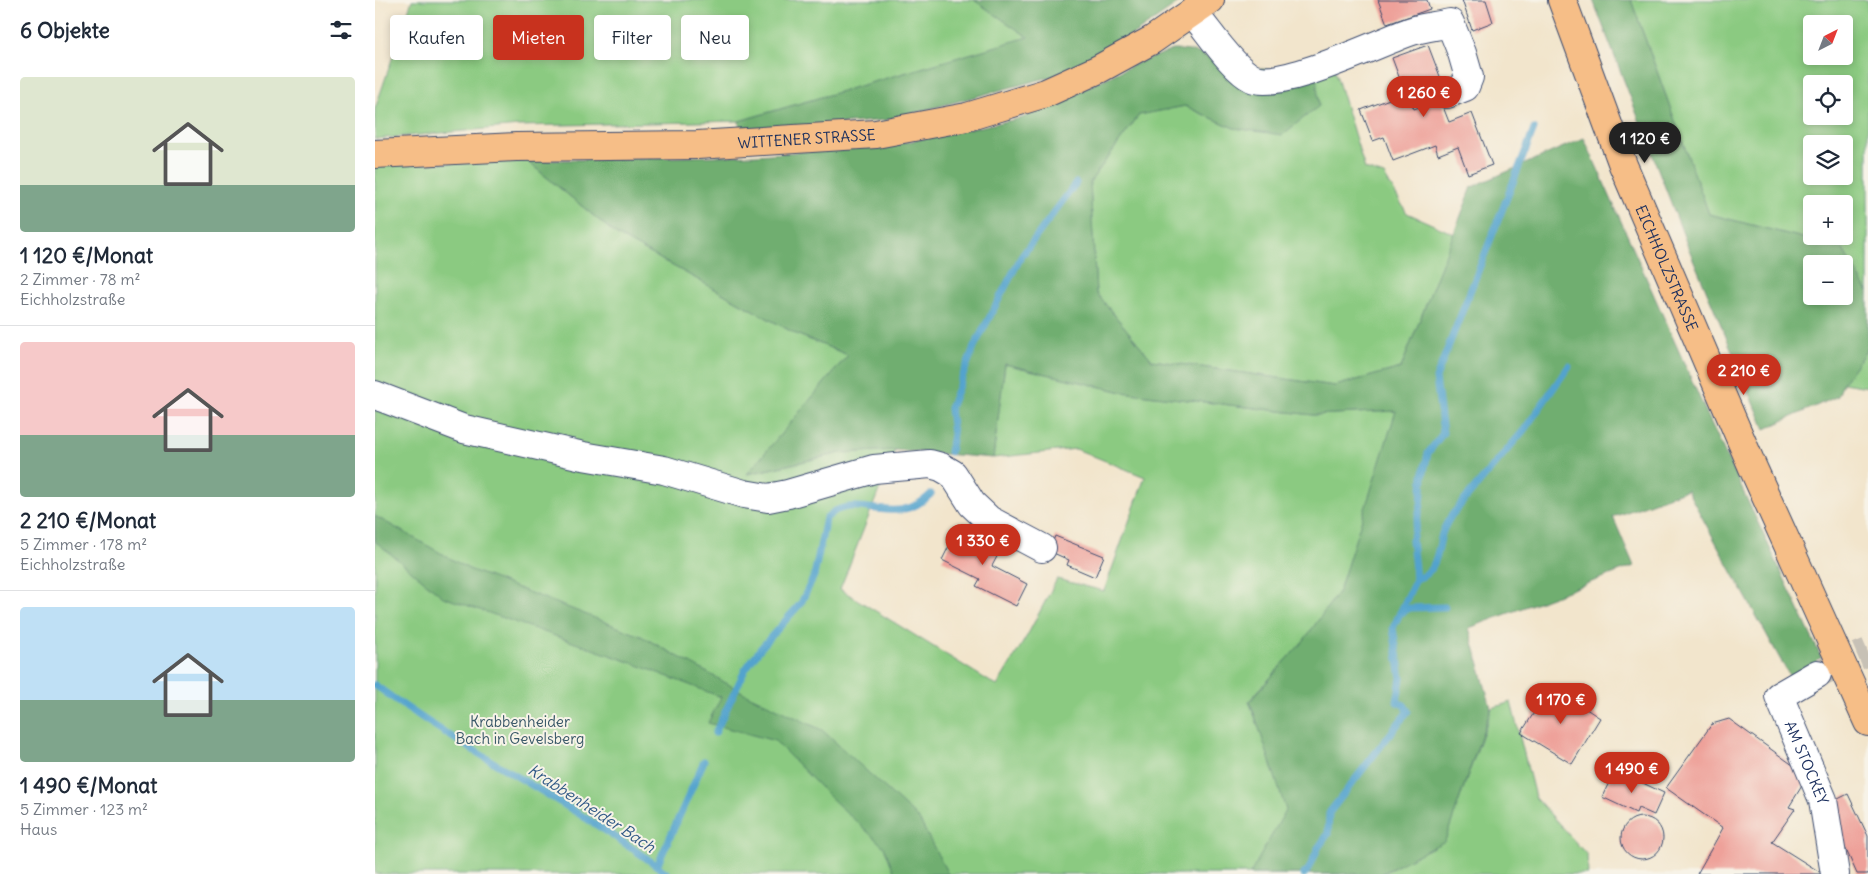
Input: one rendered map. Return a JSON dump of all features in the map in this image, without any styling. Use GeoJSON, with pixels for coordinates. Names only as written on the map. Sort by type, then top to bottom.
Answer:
{"type":"FeatureCollection","features":[{"type":"Feature","properties":{"kind":"main road","name":"EICHHOLZSTRASSE"},"geometry":{"type":"LineString","coordinates":[[1562,0],[1623,165],[1675,288],[1753,468],[1868,722]]}},
{"type":"Feature","properties":{"kind":"main road","name":"WITTENER STRASSE"},"geometry":{"type":"LineString","coordinates":[[375,154],[516,147],[697,145],[875,134],[967,117],[1046,93],[1107,65],[1152,40],[1202,6]]}},
{"type":"Feature","properties":{"kind":"lane"},"geometry":{"type":"LineString","coordinates":[[1202,6],[1240,70],[1252,78],[1263,80],[1282,78],[1314,69],[1413,31],[1449,23],[1462,53],[1469,77],[1465,87],[1447,94]]}},
{"type":"Feature","properties":{"kind":"lane"},"geometry":{"type":"LineString","coordinates":[[375,395],[464,429],[555,450],[663,470],[744,494],[769,498],[874,469],[930,464],[941,467],[953,474],[972,504],[989,520],[1042,548]]}},
{"type":"Feature","properties":{"kind":"lane","name":"AM STOCKEY"},"geometry":{"type":"LineString","coordinates":[[1817,674],[1779,696],[1823,800],[1835,874]]}},
{"type":"Feature","properties":{"kind":"green space"},"geometry":{"type":"Polygon","coordinates":[[[412,0],[974,0],[1029,37],[739,121],[519,126],[375,139],[375,109],[392,60],[483,60],[483,15],[407,15],[412,0]]]}},
{"type":"Feature","properties":{"kind":"green space"},"geometry":{"type":"Polygon","coordinates":[[[974,0],[1183,0],[1136,33],[1054,76],[887,120],[740,132],[739,121],[1028,37],[974,0]]]}},
{"type":"Feature","properties":{"kind":"green space"},"geometry":{"type":"Polygon","coordinates":[[[1593,0],[1631,0],[1709,214],[1803,238],[1803,245],[1830,245],[1842,248],[1846,255],[1803,255],[1803,305],[1853,305],[1853,267],[1868,292],[1868,348],[1843,383],[1838,396],[1765,429],[1688,247],[1593,0]]]}},
{"type":"Feature","properties":{"kind":"green space"},"geometry":{"type":"Polygon","coordinates":[[[1631,0],[1868,0],[1868,292],[1853,267],[1853,255],[1846,255],[1842,248],[1830,245],[1853,245],[1853,195],[1803,195],[1803,238],[1709,214],[1631,0]]]}},
{"type":"Feature","properties":{"kind":"green space"},"geometry":{"type":"Polygon","coordinates":[[[1173,50],[1199,53],[1221,66],[1316,73],[1319,106],[1282,135],[1234,128],[1185,106],[1139,115],[1090,182],[1096,293],[1152,360],[1335,386],[1401,368],[1472,187],[1584,138],[1705,410],[1822,659],[1790,677],[1687,490],[1613,517],[1634,566],[1469,628],[1491,708],[1445,841],[1381,874],[1250,874],[1286,810],[1250,701],[1304,640],[1339,591],[1396,411],[1313,415],[1122,392],[1005,364],[993,458],[895,450],[841,453],[747,474],[848,355],[796,334],[617,235],[527,161],[756,155],[892,145],[1022,118],[1140,62],[1173,50]]]}},
{"type":"Feature","properties":{"kind":"green space"},"geometry":{"type":"Polygon","coordinates":[[[1334,68],[1365,169],[1384,175],[1407,213],[1454,234],[1401,368],[1335,386],[1152,360],[1096,293],[1090,182],[1139,115],[1185,106],[1234,128],[1316,73],[1334,68]]]}},
{"type":"Feature","properties":{"kind":"green space","name":"Krabbenheider Bach in Gevelsberg"},"geometry":{"type":"Polygon","coordinates":[[[527,161],[617,235],[796,334],[848,355],[748,474],[841,453],[895,450],[840,589],[997,686],[1028,634],[1057,579],[1104,591],[1145,477],[1076,449],[993,458],[1005,364],[1122,392],[1313,415],[1397,411],[1339,591],[1304,641],[1249,701],[1258,725],[1340,874],[375,874],[375,165],[527,161]]]}},
{"type":"Feature","properties":{"kind":"green space"},"geometry":{"type":"Polygon","coordinates":[[[1868,348],[1868,387],[1843,383],[1868,348]]]}},
{"type":"Feature","properties":{"kind":"green space"},"geometry":{"type":"Polygon","coordinates":[[[375,516],[469,569],[641,636],[746,694],[822,730],[919,819],[948,874],[895,874],[884,847],[830,797],[775,741],[708,723],[721,697],[627,661],[443,597],[375,541],[375,516]]]}},
{"type":"Feature","properties":{"kind":"green space"},"geometry":{"type":"Polygon","coordinates":[[[1511,702],[1535,797],[1587,855],[1588,874],[1382,874],[1445,840],[1492,708],[1511,702]]]}},
{"type":"Feature","properties":{"kind":"building"},"geometry":{"type":"Polygon","coordinates":[[[1378,0],[1427,0],[1430,9],[1387,24],[1378,0]]]}},
{"type":"Feature","properties":{"kind":"building"},"geometry":{"type":"Polygon","coordinates":[[[1462,0],[1486,0],[1493,22],[1472,30],[1462,0]]]}},
{"type":"Feature","properties":{"kind":"building"},"geometry":{"type":"Polygon","coordinates":[[[1428,45],[1441,79],[1407,92],[1414,109],[1440,99],[1449,122],[1472,113],[1492,165],[1468,174],[1458,147],[1438,155],[1435,145],[1393,161],[1384,137],[1373,141],[1361,110],[1405,93],[1392,58],[1428,45]]]}},
{"type":"Feature","properties":{"kind":"building"},"geometry":{"type":"Polygon","coordinates":[[[958,528],[1001,549],[992,566],[1027,584],[1016,606],[976,586],[980,579],[942,560],[958,528]]]}},
{"type":"Feature","properties":{"kind":"building"},"geometry":{"type":"Polygon","coordinates":[[[1055,536],[1104,556],[1095,577],[1067,565],[1069,560],[1049,551],[1055,536]]]}},
{"type":"Feature","properties":{"kind":"building"},"geometry":{"type":"Polygon","coordinates":[[[1551,686],[1600,718],[1572,764],[1521,733],[1551,686]]]}},
{"type":"Feature","properties":{"kind":"building"},"geometry":{"type":"Polygon","coordinates":[[[1729,719],[1808,776],[1789,807],[1795,809],[1772,842],[1823,874],[1697,874],[1723,828],[1666,788],[1712,724],[1729,719]]]}},
{"type":"Feature","properties":{"kind":"building"},"geometry":{"type":"Polygon","coordinates":[[[1615,770],[1664,793],[1654,815],[1638,808],[1636,813],[1602,797],[1615,770]]]}},
{"type":"Feature","properties":{"kind":"building"},"geometry":{"type":"Polygon","coordinates":[[[1848,794],[1868,836],[1868,874],[1857,874],[1826,805],[1848,794]]]}},
{"type":"Feature","properties":{"kind":"building"},"geometry":{"type":"Polygon","coordinates":[[[1646,817],[1654,820],[1660,826],[1663,838],[1660,850],[1654,856],[1638,859],[1630,856],[1624,850],[1621,834],[1624,826],[1630,820],[1646,817]]]}},
{"type":"Feature","properties":{"kind":"waterway"},"geometry":{"type":"LineString","coordinates":[[1304,874],[1309,869],[1318,848],[1328,834],[1329,813],[1408,711],[1404,705],[1397,702],[1401,678],[1393,628],[1416,579],[1412,540],[1421,505],[1423,476],[1428,453],[1443,433],[1436,378],[1534,129]]}},
{"type":"Feature","properties":{"kind":"waterway"},"geometry":{"type":"LineString","coordinates":[[950,452],[953,434],[950,408],[974,347],[1021,257],[1076,183]]}},
{"type":"Feature","properties":{"kind":"waterway"},"geometry":{"type":"LineString","coordinates":[[1416,579],[1423,576],[1432,567],[1443,531],[1451,516],[1524,430],[1569,366]]}},
{"type":"Feature","properties":{"kind":"waterway"},"geometry":{"type":"LineString","coordinates":[[715,733],[745,670],[760,649],[801,603],[814,576],[826,518],[835,511],[846,507],[881,510],[906,509],[918,504],[931,494]]}},
{"type":"Feature","properties":{"kind":"waterway"},"geometry":{"type":"LineString","coordinates":[[1400,613],[1410,608],[1445,607]]}},
{"type":"Feature","properties":{"kind":"waterway","name":"Krabbenheider Bach"},"geometry":{"type":"LineString","coordinates":[[375,685],[447,734],[596,825],[668,874]]}},
{"type":"Feature","properties":{"kind":"waterway"},"geometry":{"type":"LineString","coordinates":[[657,866],[704,761]]}},
{"type":"Feature","properties":{"kind":"tunnel"},"geometry":{"type":"LineString","coordinates":[[1819,673],[1868,652]]}}]}
